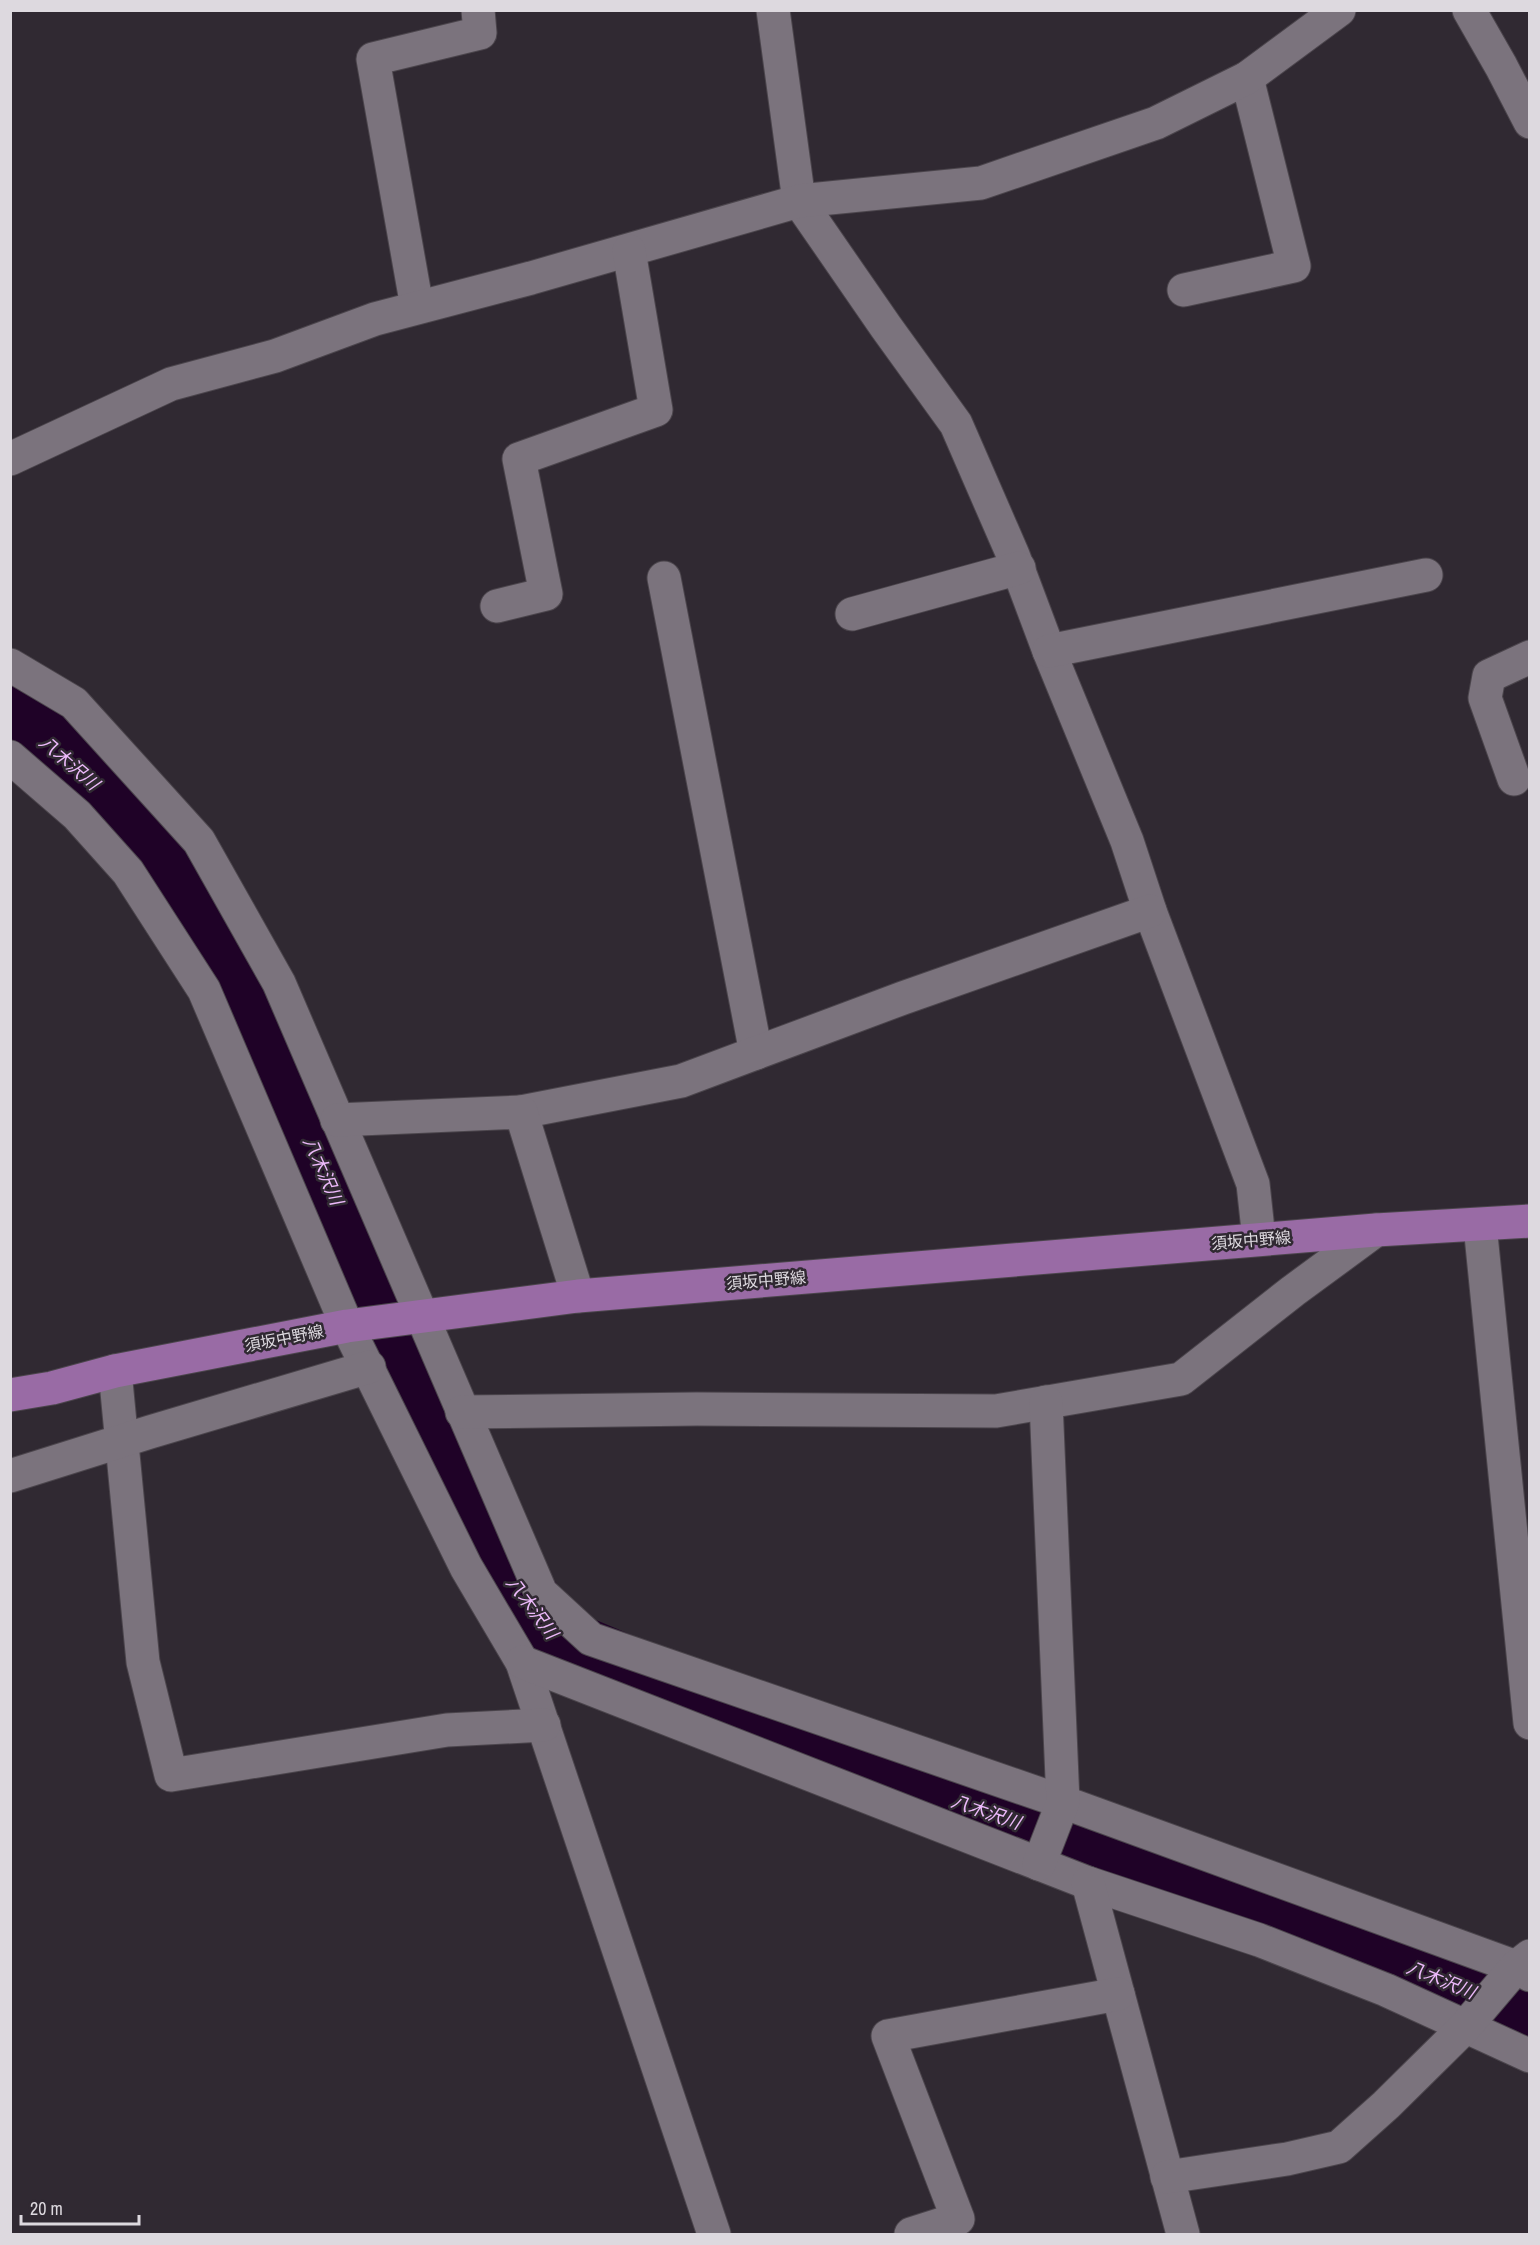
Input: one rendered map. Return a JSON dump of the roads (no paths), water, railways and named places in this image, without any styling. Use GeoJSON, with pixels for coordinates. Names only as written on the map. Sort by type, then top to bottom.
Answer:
{"type":"FeatureCollection","features":[{"type":"Feature","properties":{"kind":"main road","name":"須坂中野線"},"geometry":{"type":"LineString","coordinates":[[10,1395],[52,1388],[115,1371],[353,1325],[578,1296],[1259,1239],[1530,1221]]}},
{"type":"Feature","properties":{"kind":"street"},"geometry":{"type":"LineString","coordinates":[[417,307],[373,59],[480,33],[478,10]]}},
{"type":"Feature","properties":{"kind":"street"},"geometry":{"type":"LineString","coordinates":[[773,10],[799,201],[956,424],[1018,568],[1049,651],[1127,841],[1150,911],[1253,1185],[1259,1239]]}},
{"type":"Feature","properties":{"kind":"street"},"geometry":{"type":"LineString","coordinates":[[10,459],[171,384],[275,356],[375,319],[417,307],[629,251],[799,201],[981,183],[1156,123],[1247,78],[1339,10]]}},
{"type":"Feature","properties":{"kind":"street"},"geometry":{"type":"LineString","coordinates":[[1469,10],[1530,122]]}},
{"type":"Feature","properties":{"kind":"street"},"geometry":{"type":"LineString","coordinates":[[1184,290],[1294,266],[1247,78]]}},
{"type":"Feature","properties":{"kind":"street"},"geometry":{"type":"LineString","coordinates":[[497,606],[546,594],[519,459],[656,410],[629,251]]}},
{"type":"Feature","properties":{"kind":"street"},"geometry":{"type":"LineString","coordinates":[[852,614],[1018,568]]}},
{"type":"Feature","properties":{"kind":"street"},"geometry":{"type":"LineString","coordinates":[[1049,651],[1426,575]]}},
{"type":"Feature","properties":{"kind":"street"},"geometry":{"type":"LineString","coordinates":[[664,578],[756,1053]]}},
{"type":"Feature","properties":{"kind":"street"},"geometry":{"type":"LineString","coordinates":[[1514,779],[1485,698],[1489,676],[1530,657]]}},
{"type":"Feature","properties":{"kind":"street"},"geometry":{"type":"LineString","coordinates":[[10,664],[74,703],[199,841],[279,982],[415,1316],[462,1412],[541,1593],[591,1639],[1060,1808],[1521,1969],[1386,2104],[1339,2147],[1287,2159],[1167,2177]]}},
{"type":"Feature","properties":{"kind":"street"},"geometry":{"type":"LineString","coordinates":[[10,757],[77,815],[128,872],[204,990],[353,1325],[369,1367],[466,1567],[522,1662],[714,2235]]}},
{"type":"Feature","properties":{"kind":"street"},"geometry":{"type":"LineString","coordinates":[[337,1120],[521,1112],[681,1081],[903,998],[1150,911]]}},
{"type":"Feature","properties":{"kind":"street"},"geometry":{"type":"LineString","coordinates":[[521,1112],[578,1296]]}},
{"type":"Feature","properties":{"kind":"street"},"geometry":{"type":"LineString","coordinates":[[1480,1225],[1530,1723]]}},
{"type":"Feature","properties":{"kind":"street"},"geometry":{"type":"LineString","coordinates":[[462,1412],[697,1409],[996,1411],[1181,1379],[1293,1291],[1376,1230]]}},
{"type":"Feature","properties":{"kind":"street"},"geometry":{"type":"LineString","coordinates":[[10,1476],[369,1367]]}},
{"type":"Feature","properties":{"kind":"street"},"geometry":{"type":"LineString","coordinates":[[115,1371],[143,1662],[171,1775],[447,1730],[544,1725]]}},
{"type":"Feature","properties":{"kind":"street"},"geometry":{"type":"LineString","coordinates":[[1042,1857],[1060,1808],[1046,1402]]}},
{"type":"Feature","properties":{"kind":"street"},"geometry":{"type":"LineString","coordinates":[[522,1662],[1042,1857],[1088,1883],[1259,1940],[1469,2022],[1530,2056]]}},
{"type":"Feature","properties":{"kind":"street"},"geometry":{"type":"LineString","coordinates":[[1088,1883],[1183,2235]]}},
{"type":"Feature","properties":{"kind":"street"},"geometry":{"type":"LineString","coordinates":[[910,2235],[958,2219],[888,2036],[1118,1994]]}},
{"type":"Feature","properties":{"kind":"waterway","name":"八木沢川"},"geometry":{"type":"LineString","coordinates":[[10,714],[73,762],[143,833],[201,910],[256,1019],[340,1204],[496,1560],[553,1641],[760,1728],[885,1777],[1237,1897],[1530,2015]]}}]}
